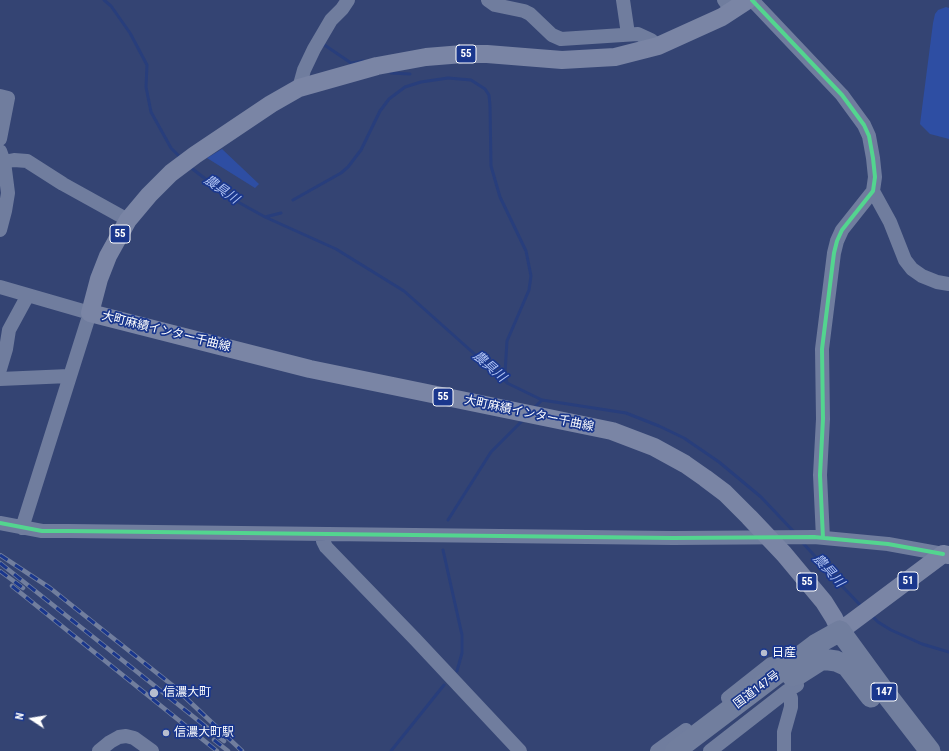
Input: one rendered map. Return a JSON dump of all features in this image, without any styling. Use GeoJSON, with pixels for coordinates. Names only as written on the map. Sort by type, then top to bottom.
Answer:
{"type":"FeatureCollection","features":[{"type":"Feature","properties":{"kind":"highway","name":"国道147号"},"geometry":{"type":"LineString","coordinates":[[693,751],[789,678],[815,645],[847,626]]}},
{"type":"Feature","properties":{"kind":"highway","name":"147"},"geometry":{"type":"LineString","coordinates":[[847,626],[850,661],[918,751]]}},
{"type":"Feature","properties":{"kind":"highway","name":"147"},"geometry":{"type":"LineString","coordinates":[[847,626],[886,694],[930,751]]}},
{"type":"Feature","properties":{"kind":"highway","name":"147"},"geometry":{"type":"LineString","coordinates":[[789,678],[799,674],[821,660],[829,660],[845,664],[873,699],[882,703]]}},
{"type":"Feature","properties":{"kind":"highway","name":"国道147号"},"geometry":{"type":"LineString","coordinates":[[675,751],[789,678]]}},
{"type":"Feature","properties":{"kind":"main road","name":"大町麻績インター千曲線"},"geometry":{"type":"LineString","coordinates":[[748,0],[728,6],[658,46],[615,57],[562,60],[487,54],[426,57],[378,66],[299,88],[271,104],[196,155],[174,171],[149,195],[128,220],[108,256],[99,279],[90,313],[310,368],[600,429],[633,438],[660,450],[685,464],[706,478],[734,501],[774,537],[784,554],[824,602],[834,618],[847,626]]}},
{"type":"Feature","properties":{"kind":"main road","name":"51"},"geometry":{"type":"LineString","coordinates":[[847,626],[946,554]]}},
{"type":"Feature","properties":{"kind":"street"},"geometry":{"type":"LineString","coordinates":[[299,88],[304,70],[314,48],[331,20],[342,9],[348,0]]}},
{"type":"Feature","properties":{"kind":"street"},"geometry":{"type":"LineString","coordinates":[[488,0],[495,5],[516,9],[530,14],[552,36],[561,39],[638,34],[652,40],[658,46]]}},
{"type":"Feature","properties":{"kind":"street"},"geometry":{"type":"LineString","coordinates":[[623,0],[628,34]]}},
{"type":"Feature","properties":{"kind":"street"},"geometry":{"type":"LineString","coordinates":[[752,0],[842,95],[864,124],[869,136],[873,158],[875,177],[873,191],[842,230],[834,253],[822,349],[823,419],[817,537]]}},
{"type":"Feature","properties":{"kind":"street"},"geometry":{"type":"LineString","coordinates":[[0,96],[8,98],[0,139]]}},
{"type":"Feature","properties":{"kind":"street"},"geometry":{"type":"LineString","coordinates":[[0,230],[8,193],[2,157],[27,161],[63,184],[128,220]]}},
{"type":"Feature","properties":{"kind":"street"},"geometry":{"type":"LineString","coordinates":[[873,191],[890,222],[904,260],[912,269],[922,276],[937,282],[949,284]]}},
{"type":"Feature","properties":{"kind":"street"},"geometry":{"type":"LineString","coordinates":[[0,287],[90,313],[22,528]]}},
{"type":"Feature","properties":{"kind":"street"},"geometry":{"type":"LineString","coordinates":[[0,369],[6,349],[9,330],[28,296]]}},
{"type":"Feature","properties":{"kind":"street"},"geometry":{"type":"LineString","coordinates":[[0,379],[69,376]]}},
{"type":"Feature","properties":{"kind":"street"},"geometry":{"type":"LineString","coordinates":[[0,523],[42,531],[673,538],[817,537],[888,544],[946,554]]}},
{"type":"Feature","properties":{"kind":"street"},"geometry":{"type":"LineString","coordinates":[[322,534],[326,547],[520,751]]}},
{"type":"Feature","properties":{"kind":"street"},"geometry":{"type":"LineString","coordinates":[[657,751],[771,664],[780,662],[785,664],[789,678],[792,707],[784,732],[784,751]]}},
{"type":"Feature","properties":{"kind":"street"},"geometry":{"type":"LineString","coordinates":[[710,751],[789,678]]}},
{"type":"Feature","properties":{"kind":"street"},"geometry":{"type":"LineString","coordinates":[[99,751],[110,742],[119,737],[126,736],[134,738],[152,751]]}},
{"type":"Feature","properties":{"kind":"shaded area"},"geometry":{"type":"Polygon","coordinates":[[[946,7],[949,8],[949,139],[930,134],[920,124],[935,14],[938,10],[946,7]]]}},
{"type":"Feature","properties":{"kind":"shaded area"},"geometry":{"type":"Polygon","coordinates":[[[222,149],[259,184],[255,188],[207,158],[222,149]]]}},
{"type":"Feature","properties":{"kind":"waterway","name":"農具川"},"geometry":{"type":"LineString","coordinates":[[104,0],[111,6],[130,33],[147,65],[146,87],[151,112],[171,148],[182,159]]}},
{"type":"Feature","properties":{"kind":"waterway"},"geometry":{"type":"LineString","coordinates":[[323,44],[351,63],[363,61]]}},
{"type":"Feature","properties":{"kind":"waterway"},"geometry":{"type":"LineString","coordinates":[[391,73],[410,74]]}},
{"type":"Feature","properties":{"kind":"waterway"},"geometry":{"type":"LineString","coordinates":[[293,200],[341,173],[348,167],[361,150],[380,111],[389,99],[405,87],[421,82],[448,78],[471,80],[485,89],[489,95],[490,106],[491,166],[500,197],[526,251],[531,276],[529,290],[507,341],[505,373],[507,383]]}},
{"type":"Feature","properties":{"kind":"waterway","name":"農具川"},"geometry":{"type":"LineString","coordinates":[[190,167],[229,197],[265,217],[336,249],[404,291],[507,383],[542,400],[626,413],[684,438],[719,462],[761,497],[795,533]]}},
{"type":"Feature","properties":{"kind":"waterway"},"geometry":{"type":"LineString","coordinates":[[265,217],[281,213]]}},
{"type":"Feature","properties":{"kind":"waterway"},"geometry":{"type":"LineString","coordinates":[[535,407],[542,400]]}},
{"type":"Feature","properties":{"kind":"waterway"},"geometry":{"type":"LineString","coordinates":[[448,520],[491,452],[522,421]]}},
{"type":"Feature","properties":{"kind":"waterway","name":"農具川"},"geometry":{"type":"LineString","coordinates":[[802,542],[862,607]]}},
{"type":"Feature","properties":{"kind":"waterway"},"geometry":{"type":"LineString","coordinates":[[443,550],[462,635],[462,653],[457,671]]}},
{"type":"Feature","properties":{"kind":"waterway","name":"農具川"},"geometry":{"type":"LineString","coordinates":[[871,615],[878,622],[891,630],[922,644],[949,652]]}},
{"type":"Feature","properties":{"kind":"waterway"},"geometry":{"type":"LineString","coordinates":[[391,751],[444,685]]}},
{"type":"Feature","properties":{"kind":"railway"},"geometry":{"type":"LineString","coordinates":[[0,555],[50,588],[172,685],[242,751]]}},
{"type":"Feature","properties":{"kind":"railway"},"geometry":{"type":"LineString","coordinates":[[0,563],[224,741]]}},
{"type":"Feature","properties":{"kind":"railway"},"geometry":{"type":"LineString","coordinates":[[0,571],[23,588]]}},
{"type":"Feature","properties":{"kind":"railway"},"geometry":{"type":"LineString","coordinates":[[12,586],[217,751]]}},
{"type":"Feature","properties":{"kind":"railway"},"geometry":{"type":"LineString","coordinates":[[214,740],[228,751]]}},
{"type":"Feature","properties":{"kind":"cycle path"},"geometry":{"type":"LineString","coordinates":[[752,0],[842,95],[864,125],[869,136],[873,158],[875,177],[873,191],[842,230],[834,253],[822,349],[823,419],[820,475],[823,538]]}},
{"type":"Feature","properties":{"kind":"cycle path"},"geometry":{"type":"LineString","coordinates":[[0,523],[42,531],[673,538],[814,537],[888,544],[943,554]]}},
{"type":"Feature","properties":{"kind":"place","name":"日産"},"geometry":{"type":"Point","coordinates":[764,653]}},
{"type":"Feature","properties":{"kind":"place","name":"信濃大町"},"geometry":{"type":"Point","coordinates":[154,693]}},
{"type":"Feature","properties":{"kind":"place","name":"信濃大町駅"},"geometry":{"type":"Point","coordinates":[166,733]}}]}
